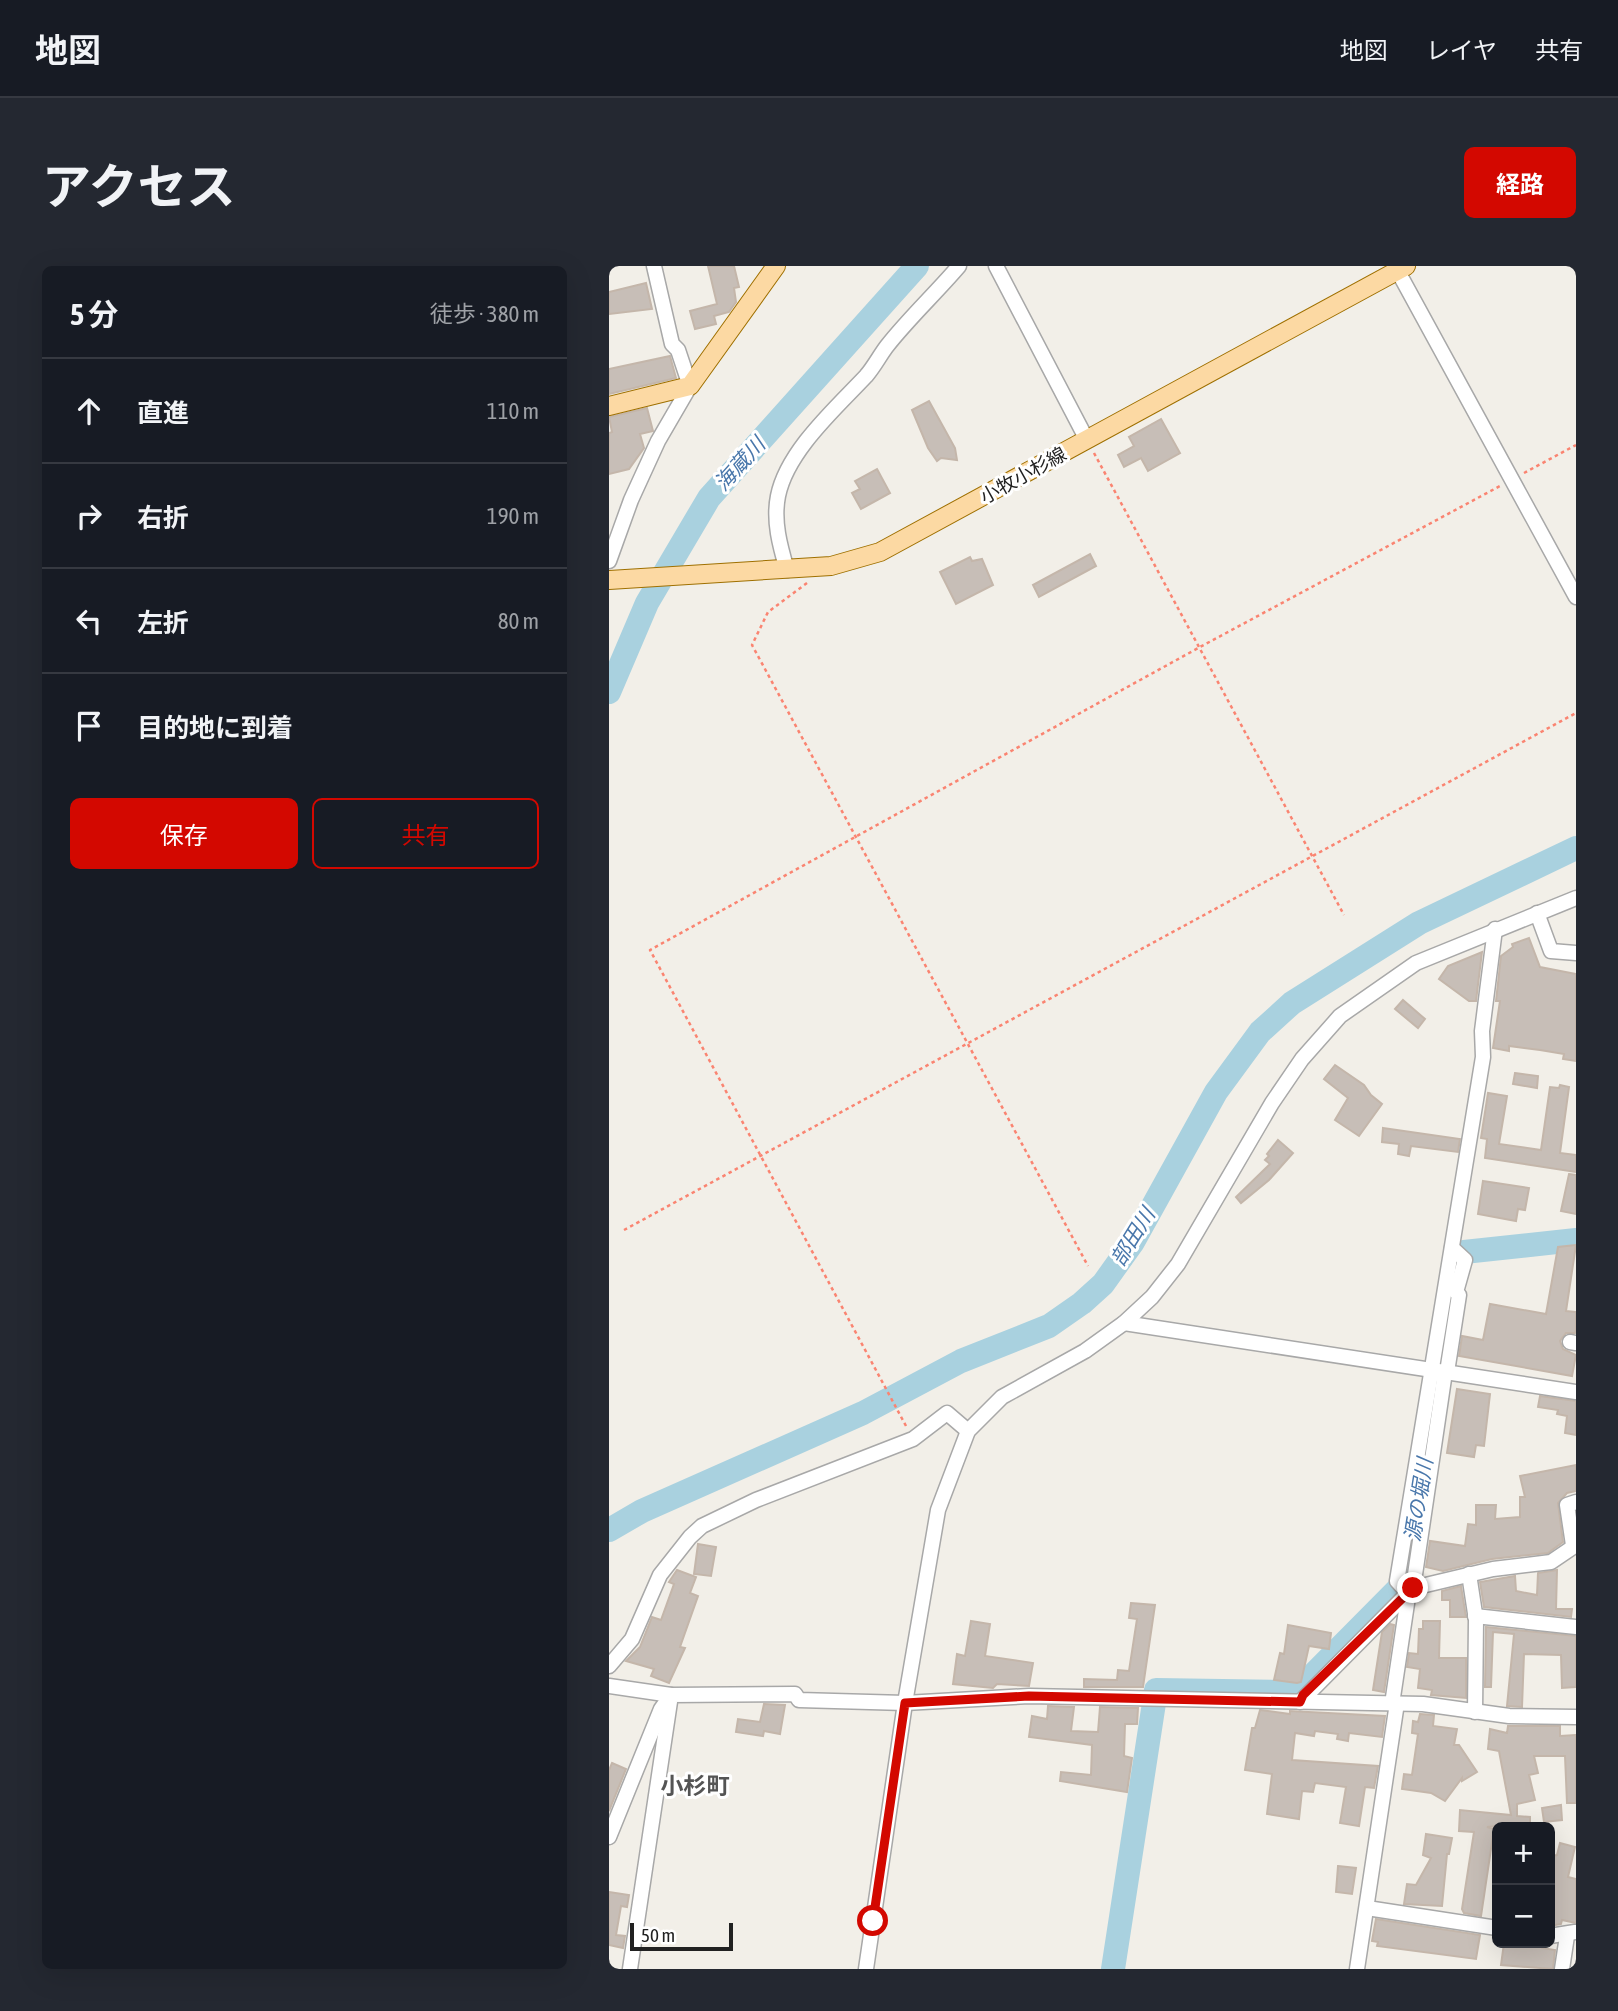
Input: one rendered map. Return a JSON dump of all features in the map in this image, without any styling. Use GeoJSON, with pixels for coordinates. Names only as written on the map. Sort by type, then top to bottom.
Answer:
{"type":"FeatureCollection","features":[{"type":"Feature","properties":{"kind":"main road"},"geometry":{"type":"LineString","coordinates":[[609,406],[690,386],[776,266]]}},
{"type":"Feature","properties":{"kind":"main road","name":"小牧小杉線"},"geometry":{"type":"LineString","coordinates":[[609,580],[787,570],[850,562],[898,543],[1399,268]]}},
{"type":"Feature","properties":{"kind":"street"},"geometry":{"type":"LineString","coordinates":[[609,561],[653,453],[690,386],[678,350],[671,344],[654,266]]}},
{"type":"Feature","properties":{"kind":"street"},"geometry":{"type":"LineString","coordinates":[[787,570],[778,540],[776,514],[778,494],[790,468],[822,421],[867,374],[888,345],[959,266]]}},
{"type":"Feature","properties":{"kind":"street"},"geometry":{"type":"LineString","coordinates":[[996,266],[1087,440]]}},
{"type":"Feature","properties":{"kind":"street"},"geometry":{"type":"LineString","coordinates":[[1399,268],[1576,597]]}},
{"type":"Feature","properties":{"kind":"street"},"geometry":{"type":"LineString","coordinates":[[866,1969],[905,1703],[938,1510],[952,1465],[968,1431],[1002,1397],[1085,1351],[1124,1323],[1152,1297],[1178,1264],[1272,1103],[1327,1029],[1361,1000],[1416,963],[1576,898]]}},
{"type":"Feature","properties":{"kind":"street"},"geometry":{"type":"LineString","coordinates":[[1537,913],[1551,951],[1576,953]]}},
{"type":"Feature","properties":{"kind":"street"},"geometry":{"type":"LineString","coordinates":[[1357,1969],[1395,1704],[1406,1588],[1439,1371],[1452,1248],[1483,1057],[1482,1031],[1495,929]]}},
{"type":"Feature","properties":{"kind":"street"},"geometry":{"type":"LineString","coordinates":[[1439,1371],[1459,1295],[1456,1292],[1465,1260],[1452,1248]]}},
{"type":"Feature","properties":{"kind":"street"},"geometry":{"type":"LineString","coordinates":[[1124,1323],[1576,1392]]}},
{"type":"Feature","properties":{"kind":"street"},"geometry":{"type":"LineString","coordinates":[[609,1667],[632,1639],[660,1575],[702,1527],[756,1500],[913,1439],[947,1413],[968,1431]]}},
{"type":"Feature","properties":{"kind":"street"},"geometry":{"type":"LineString","coordinates":[[1300,1702],[1303,1695],[1406,1588],[1469,1574],[1551,1562],[1575,1545],[1567,1505],[1576,1503]]}},
{"type":"Feature","properties":{"kind":"street"},"geometry":{"type":"LineString","coordinates":[[1469,1574],[1475,1616],[1475,1712]]}},
{"type":"Feature","properties":{"kind":"street"},"geometry":{"type":"LineString","coordinates":[[1475,1616],[1576,1627]]}},
{"type":"Feature","properties":{"kind":"street"},"geometry":{"type":"LineString","coordinates":[[609,1686],[671,1695],[795,1694],[800,1700],[905,1703],[1029,1696],[1395,1704],[1509,1716],[1576,1717]]}},
{"type":"Feature","properties":{"kind":"street"},"geometry":{"type":"LineString","coordinates":[[609,1837],[661,1709],[671,1695]]}},
{"type":"Feature","properties":{"kind":"street"},"geometry":{"type":"LineString","coordinates":[[630,1969],[671,1695]]}},
{"type":"Feature","properties":{"kind":"street"},"geometry":{"type":"LineString","coordinates":[[1367,1908],[1492,1927]]}},
{"type":"Feature","properties":{"kind":"street"},"geometry":{"type":"LineString","coordinates":[[1562,1969],[1572,1933]]}},
{"type":"Feature","properties":{"kind":"path"},"geometry":{"type":"LineString","coordinates":[[1087,440],[1344,915]]}},
{"type":"Feature","properties":{"kind":"path"},"geometry":{"type":"LineString","coordinates":[[905,1424],[650,950],[1200,647],[1576,445]]}},
{"type":"Feature","properties":{"kind":"path"},"geometry":{"type":"LineString","coordinates":[[824,566],[811,581],[768,612],[752,645],[1088,1266]]}},
{"type":"Feature","properties":{"kind":"path"},"geometry":{"type":"LineString","coordinates":[[624,1230],[761,1158],[1312,854],[1576,713]]}},
{"type":"Feature","properties":{"kind":"building"},"geometry":{"type":"Polygon","coordinates":[[[708,266],[734,266],[739,287],[734,288],[736,302],[729,312],[714,316],[716,324],[695,329],[690,311],[717,304],[708,266]]]}},
{"type":"Feature","properties":{"kind":"building"},"geometry":{"type":"Polygon","coordinates":[[[646,283],[652,309],[609,314],[609,292],[646,283]]]}},
{"type":"Feature","properties":{"kind":"building"},"geometry":{"type":"Polygon","coordinates":[[[670,356],[676,378],[609,394],[609,369],[670,356]]]}},
{"type":"Feature","properties":{"kind":"building"},"geometry":{"type":"Polygon","coordinates":[[[929,401],[955,448],[957,460],[941,458],[937,461],[928,448],[912,410],[929,401]]]}},
{"type":"Feature","properties":{"kind":"building"},"geometry":{"type":"Polygon","coordinates":[[[647,408],[653,431],[640,434],[644,448],[629,469],[609,474],[609,433],[612,432],[609,417],[647,408]]]}},
{"type":"Feature","properties":{"kind":"building"},"geometry":{"type":"Polygon","coordinates":[[[1161,419],[1180,453],[1148,471],[1141,458],[1124,467],[1118,455],[1134,446],[1129,437],[1161,419]]]}},
{"type":"Feature","properties":{"kind":"building"},"geometry":{"type":"Polygon","coordinates":[[[877,469],[890,493],[861,509],[852,493],[860,489],[855,481],[877,469]]]}},
{"type":"Feature","properties":{"kind":"building"},"geometry":{"type":"Polygon","coordinates":[[[1090,554],[1096,566],[1039,597],[1033,585],[1090,554]]]}},
{"type":"Feature","properties":{"kind":"building"},"geometry":{"type":"Polygon","coordinates":[[[970,557],[972,561],[982,559],[993,585],[956,604],[940,572],[970,557]]]}},
{"type":"Feature","properties":{"kind":"building"},"geometry":{"type":"Polygon","coordinates":[[[1529,938],[1540,967],[1576,974],[1576,1061],[1563,1059],[1564,1054],[1540,1050],[1509,1046],[1509,1051],[1493,1048],[1500,1001],[1496,1001],[1501,956],[1513,947],[1512,944],[1529,938]]]}},
{"type":"Feature","properties":{"kind":"building"},"geometry":{"type":"Polygon","coordinates":[[[1482,952],[1476,1001],[1469,1001],[1439,979],[1448,966],[1482,952]]]}},
{"type":"Feature","properties":{"kind":"building"},"geometry":{"type":"Polygon","coordinates":[[[1403,1000],[1425,1019],[1418,1028],[1395,1009],[1403,1000]]]}},
{"type":"Feature","properties":{"kind":"building"},"geometry":{"type":"Polygon","coordinates":[[[1335,1065],[1364,1085],[1382,1104],[1359,1136],[1335,1120],[1348,1098],[1324,1079],[1335,1065]]]}},
{"type":"Feature","properties":{"kind":"building"},"geometry":{"type":"Polygon","coordinates":[[[1515,1073],[1538,1076],[1537,1088],[1513,1084],[1515,1073]]]}},
{"type":"Feature","properties":{"kind":"building"},"geometry":{"type":"Polygon","coordinates":[[[1560,1085],[1569,1087],[1560,1153],[1576,1155],[1576,1172],[1485,1158],[1487,1139],[1481,1138],[1488,1093],[1507,1096],[1499,1144],[1541,1150],[1550,1087],[1559,1088],[1560,1085]]]}},
{"type":"Feature","properties":{"kind":"building"},"geometry":{"type":"Polygon","coordinates":[[[1383,1128],[1460,1139],[1458,1152],[1411,1146],[1409,1156],[1398,1154],[1399,1144],[1382,1142],[1383,1128]]]}},
{"type":"Feature","properties":{"kind":"building"},"geometry":{"type":"Polygon","coordinates":[[[1278,1140],[1293,1153],[1269,1180],[1241,1203],[1236,1197],[1270,1164],[1265,1160],[1269,1156],[1267,1154],[1278,1140]]]}},
{"type":"Feature","properties":{"kind":"building"},"geometry":{"type":"Polygon","coordinates":[[[1569,1174],[1576,1175],[1576,1214],[1561,1211],[1569,1174]]]}},
{"type":"Feature","properties":{"kind":"building"},"geometry":{"type":"Polygon","coordinates":[[[1483,1181],[1529,1188],[1525,1210],[1518,1209],[1516,1221],[1478,1214],[1483,1181]]]}},
{"type":"Feature","properties":{"kind":"building"},"geometry":{"type":"Polygon","coordinates":[[[1576,1245],[1566,1311],[1576,1312],[1576,1330],[1575,1333],[1566,1333],[1560,1341],[1563,1349],[1576,1355],[1572,1376],[1459,1356],[1462,1336],[1483,1340],[1490,1304],[1546,1314],[1558,1247],[1576,1245]]]}},
{"type":"Feature","properties":{"kind":"building"},"geometry":{"type":"Polygon","coordinates":[[[1457,1389],[1490,1394],[1484,1446],[1476,1445],[1474,1457],[1447,1453],[1457,1389]]]}},
{"type":"Feature","properties":{"kind":"building"},"geometry":{"type":"Polygon","coordinates":[[[1540,1396],[1576,1401],[1576,1435],[1565,1433],[1567,1416],[1557,1414],[1558,1410],[1538,1407],[1540,1396]]]}},
{"type":"Feature","properties":{"kind":"building"},"geometry":{"type":"Polygon","coordinates":[[[1576,1465],[1576,1491],[1567,1493],[1558,1503],[1563,1542],[1548,1553],[1492,1559],[1443,1571],[1426,1567],[1430,1541],[1465,1546],[1468,1524],[1476,1525],[1476,1505],[1496,1505],[1495,1519],[1520,1517],[1520,1497],[1525,1497],[1520,1476],[1576,1465]]]}},
{"type":"Feature","properties":{"kind":"building"},"geometry":{"type":"Polygon","coordinates":[[[698,1544],[716,1547],[711,1576],[694,1574],[698,1544]]]}},
{"type":"Feature","properties":{"kind":"building"},"geometry":{"type":"Polygon","coordinates":[[[677,1570],[696,1577],[690,1593],[698,1596],[680,1647],[685,1648],[669,1683],[651,1676],[654,1669],[626,1661],[640,1647],[652,1617],[661,1620],[674,1584],[669,1582],[677,1570]]]}},
{"type":"Feature","properties":{"kind":"building"},"geometry":{"type":"Polygon","coordinates":[[[1557,1570],[1556,1609],[1572,1609],[1571,1617],[1484,1607],[1480,1582],[1515,1576],[1516,1591],[1537,1595],[1538,1573],[1557,1570]]]}},
{"type":"Feature","properties":{"kind":"building"},"geometry":{"type":"Polygon","coordinates":[[[1461,1586],[1466,1617],[1450,1617],[1450,1600],[1442,1600],[1442,1591],[1461,1586]]]}},
{"type":"Feature","properties":{"kind":"building"},"geometry":{"type":"Polygon","coordinates":[[[1131,1603],[1155,1605],[1143,1687],[1084,1687],[1084,1679],[1117,1680],[1118,1670],[1129,1671],[1137,1619],[1129,1618],[1131,1603]]]}},
{"type":"Feature","properties":{"kind":"building"},"geometry":{"type":"Polygon","coordinates":[[[971,1621],[990,1624],[985,1656],[1033,1663],[1029,1686],[997,1684],[993,1688],[953,1684],[957,1654],[965,1656],[971,1621]]]}},
{"type":"Feature","properties":{"kind":"building"},"geometry":{"type":"Polygon","coordinates":[[[1423,1621],[1440,1621],[1439,1658],[1466,1658],[1466,1698],[1431,1695],[1432,1690],[1418,1688],[1420,1669],[1407,1667],[1409,1653],[1418,1654],[1419,1629],[1423,1629],[1423,1621]]]}},
{"type":"Feature","properties":{"kind":"building"},"geometry":{"type":"Polygon","coordinates":[[[1390,1624],[1394,1625],[1384,1692],[1373,1690],[1382,1632],[1390,1624]]]}},
{"type":"Feature","properties":{"kind":"building"},"geometry":{"type":"Polygon","coordinates":[[[1288,1625],[1331,1633],[1329,1649],[1309,1646],[1301,1682],[1297,1683],[1274,1680],[1280,1653],[1284,1654],[1288,1625]]]}},
{"type":"Feature","properties":{"kind":"building"},"geometry":{"type":"Polygon","coordinates":[[[1486,1627],[1576,1636],[1576,1687],[1562,1688],[1561,1655],[1524,1654],[1522,1707],[1507,1706],[1514,1634],[1493,1632],[1491,1687],[1485,1687],[1486,1627]]]}},
{"type":"Feature","properties":{"kind":"building"},"geometry":{"type":"Polygon","coordinates":[[[764,1704],[785,1705],[780,1734],[764,1731],[763,1736],[736,1732],[738,1719],[760,1722],[764,1704]]]}},
{"type":"Feature","properties":{"kind":"building"},"geometry":{"type":"Polygon","coordinates":[[[1048,1706],[1074,1707],[1071,1731],[1098,1732],[1100,1707],[1138,1708],[1137,1724],[1125,1724],[1124,1756],[1132,1758],[1127,1792],[1060,1781],[1061,1772],[1091,1775],[1092,1745],[1029,1737],[1032,1716],[1047,1719],[1048,1706]]]}},
{"type":"Feature","properties":{"kind":"building"},"geometry":{"type":"Polygon","coordinates":[[[1260,1710],[1290,1714],[1290,1711],[1385,1716],[1382,1737],[1349,1733],[1348,1741],[1337,1739],[1338,1734],[1315,1731],[1314,1736],[1295,1733],[1292,1760],[1378,1766],[1374,1788],[1365,1787],[1359,1826],[1340,1823],[1346,1787],[1315,1783],[1313,1792],[1302,1791],[1299,1819],[1267,1814],[1272,1774],[1245,1770],[1252,1728],[1255,1728],[1260,1710]]]}},
{"type":"Feature","properties":{"kind":"building"},"geometry":{"type":"Polygon","coordinates":[[[1420,1714],[1434,1715],[1433,1726],[1457,1729],[1454,1745],[1459,1745],[1477,1772],[1462,1781],[1462,1778],[1445,1801],[1431,1793],[1402,1789],[1404,1774],[1412,1775],[1418,1734],[1412,1733],[1413,1721],[1418,1722],[1420,1714]]]}},
{"type":"Feature","properties":{"kind":"building"},"geometry":{"type":"Polygon","coordinates":[[[1508,1726],[1560,1726],[1560,1736],[1576,1735],[1576,1803],[1567,1803],[1565,1756],[1534,1756],[1538,1773],[1529,1775],[1535,1800],[1517,1804],[1517,1816],[1530,1817],[1530,1822],[1492,1822],[1492,1827],[1487,1827],[1492,1828],[1492,1842],[1481,1916],[1464,1913],[1462,1909],[1474,1832],[1459,1831],[1460,1810],[1511,1815],[1499,1751],[1488,1749],[1490,1729],[1507,1733],[1508,1726]]]}},
{"type":"Feature","properties":{"kind":"building"},"geometry":{"type":"Polygon","coordinates":[[[612,1763],[626,1769],[609,1811],[609,1770],[612,1763]]]}},
{"type":"Feature","properties":{"kind":"building"},"geometry":{"type":"Polygon","coordinates":[[[1561,1805],[1562,1820],[1544,1822],[1542,1808],[1561,1805]]]}},
{"type":"Feature","properties":{"kind":"building"},"geometry":{"type":"Polygon","coordinates":[[[1426,1834],[1452,1838],[1447,1854],[1442,1906],[1404,1904],[1407,1884],[1416,1885],[1431,1858],[1423,1855],[1426,1834]]]}},
{"type":"Feature","properties":{"kind":"building"},"geometry":{"type":"Polygon","coordinates":[[[1560,1843],[1575,1847],[1568,1877],[1576,1879],[1576,1923],[1562,1920],[1561,1924],[1555,1925],[1557,1855],[1560,1843]]]}},
{"type":"Feature","properties":{"kind":"building"},"geometry":{"type":"Polygon","coordinates":[[[1338,1866],[1356,1868],[1352,1894],[1336,1892],[1338,1866]]]}},
{"type":"Feature","properties":{"kind":"building"},"geometry":{"type":"Polygon","coordinates":[[[609,1892],[629,1895],[627,1907],[621,1906],[616,1935],[625,1936],[623,1948],[609,1945],[609,1892]]]}},
{"type":"Feature","properties":{"kind":"building"},"geometry":{"type":"Polygon","coordinates":[[[1376,1919],[1480,1935],[1476,1959],[1377,1946],[1378,1942],[1372,1941],[1376,1919]]]}},
{"type":"Feature","properties":{"kind":"building"},"geometry":{"type":"Polygon","coordinates":[[[1503,1948],[1555,1950],[1553,1969],[1501,1965],[1503,1948]]]}},
{"type":"Feature","properties":{"kind":"waterway","name":"海蔵川"},"geometry":{"type":"LineString","coordinates":[[609,692],[647,603],[709,498],[917,266]]}},
{"type":"Feature","properties":{"kind":"waterway","name":"部田川"},"geometry":{"type":"LineString","coordinates":[[609,1530],[642,1511],[863,1413],[961,1361],[1049,1326],[1082,1303],[1103,1284],[1133,1242],[1216,1092],[1260,1032],[1292,1003],[1419,923],[1576,848]]}},
{"type":"Feature","properties":{"kind":"waterway","name":"源の堀川"},"geometry":{"type":"LineString","coordinates":[[1453,1279],[1457,1260],[1464,1252],[1576,1240]]}},
{"type":"Feature","properties":{"kind":"waterway","name":"源の堀川"},"geometry":{"type":"LineString","coordinates":[[1113,1969],[1156,1690],[1296,1692],[1407,1580],[1437,1377]]}},
{"type":"Feature","properties":{"kind":"district","name":"小杉町"},"geometry":{"type":"Point","coordinates":[695,1786]}},
{"type":"Feature","properties":{"kind":"route"},"geometry":{"type":"LineString","coordinates":[[873,1921],[905,1703],[1029,1696],[1067,1699],[1300,1702],[1303,1695],[1413,1588]]}}]}
